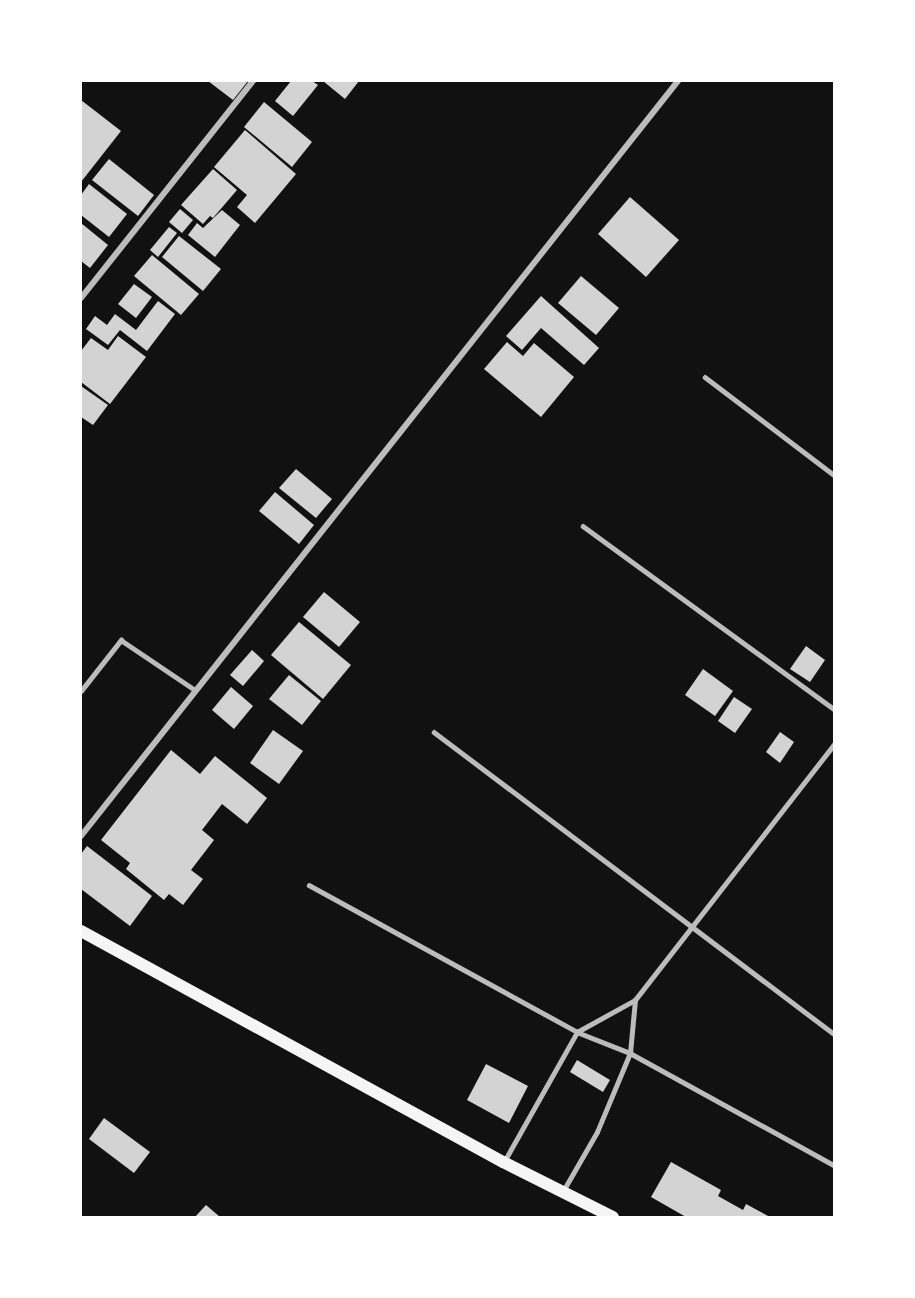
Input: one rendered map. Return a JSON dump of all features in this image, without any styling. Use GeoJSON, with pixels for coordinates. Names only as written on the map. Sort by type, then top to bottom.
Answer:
{"type":"FeatureCollection","features":[{"type":"Feature","properties":{"kind":"main road"},"geometry":{"type":"LineString","coordinates":[[81,931],[503,1162],[613,1217]]}},
{"type":"Feature","properties":{"kind":"street"},"geometry":{"type":"LineString","coordinates":[[81,298],[252,81]]}},
{"type":"Feature","properties":{"kind":"street"},"geometry":{"type":"LineString","coordinates":[[81,836],[678,81]]}},
{"type":"Feature","properties":{"kind":"lane"},"geometry":{"type":"LineString","coordinates":[[705,377],[834,475]]}},
{"type":"Feature","properties":{"kind":"lane"},"geometry":{"type":"LineString","coordinates":[[583,526],[834,709]]}},
{"type":"Feature","properties":{"kind":"lane"},"geometry":{"type":"LineString","coordinates":[[81,691],[121,640],[195,690]]}},
{"type":"Feature","properties":{"kind":"lane"},"geometry":{"type":"LineString","coordinates":[[434,732],[694,925],[834,1034]]}},
{"type":"Feature","properties":{"kind":"lane"},"geometry":{"type":"LineString","coordinates":[[503,1162],[577,1032],[634,1000],[834,744]]}},
{"type":"Feature","properties":{"kind":"lane"},"geometry":{"type":"LineString","coordinates":[[309,885],[577,1032],[630,1053],[834,1165]]}},
{"type":"Feature","properties":{"kind":"lane"},"geometry":{"type":"LineString","coordinates":[[563,1191],[597,1131],[630,1053],[634,1000]]}},
{"type":"Feature","properties":{"kind":"building"},"geometry":{"type":"Polygon","coordinates":[[[208,81],[248,81],[233,100],[208,81]]]}},
{"type":"Feature","properties":{"kind":"building"},"geometry":{"type":"Polygon","coordinates":[[[291,81],[312,81],[318,85],[293,116],[275,101],[291,81]]]}},
{"type":"Feature","properties":{"kind":"building"},"geometry":{"type":"Polygon","coordinates":[[[323,81],[359,81],[345,99],[323,81]]]}},
{"type":"Feature","properties":{"kind":"building"},"geometry":{"type":"Polygon","coordinates":[[[81,100],[121,131],[81,182],[81,100]]]}},
{"type":"Feature","properties":{"kind":"building"},"geometry":{"type":"Polygon","coordinates":[[[264,102],[312,142],[292,167],[244,127],[264,102]]]}},
{"type":"Feature","properties":{"kind":"building"},"geometry":{"type":"Polygon","coordinates":[[[245,130],[296,174],[255,223],[237,207],[247,195],[214,167],[245,130]]]}},
{"type":"Feature","properties":{"kind":"building"},"geometry":{"type":"Polygon","coordinates":[[[109,159],[154,195],[138,216],[92,180],[109,159]]]}},
{"type":"Feature","properties":{"kind":"building"},"geometry":{"type":"Polygon","coordinates":[[[213,169],[237,190],[213,218],[210,216],[203,224],[181,205],[213,169]]]}},
{"type":"Feature","properties":{"kind":"building"},"geometry":{"type":"Polygon","coordinates":[[[89,184],[127,214],[109,237],[81,215],[81,195],[89,184]]]}},
{"type":"Feature","properties":{"kind":"building"},"geometry":{"type":"Polygon","coordinates":[[[630,197],[679,240],[646,277],[598,234],[630,197]]]}},
{"type":"Feature","properties":{"kind":"building"},"geometry":{"type":"Polygon","coordinates":[[[180,209],[193,220],[182,233],[169,222],[180,209]]]}},
{"type":"Feature","properties":{"kind":"building"},"geometry":{"type":"Polygon","coordinates":[[[222,210],[240,225],[215,257],[188,235],[197,223],[203,228],[222,210]]]}},
{"type":"Feature","properties":{"kind":"building"},"geometry":{"type":"Polygon","coordinates":[[[81,223],[108,245],[90,268],[81,261],[81,223]]]}},
{"type":"Feature","properties":{"kind":"building"},"geometry":{"type":"Polygon","coordinates":[[[169,227],[177,233],[158,257],[150,250],[169,227]]]}},
{"type":"Feature","properties":{"kind":"building"},"geometry":{"type":"Polygon","coordinates":[[[179,236],[221,269],[203,291],[162,257],[179,236]]]}},
{"type":"Feature","properties":{"kind":"building"},"geometry":{"type":"Polygon","coordinates":[[[152,255],[199,294],[181,315],[134,276],[152,255]]]}},
{"type":"Feature","properties":{"kind":"building"},"geometry":{"type":"Polygon","coordinates":[[[581,276],[619,308],[596,335],[558,303],[581,276]]]}},
{"type":"Feature","properties":{"kind":"building"},"geometry":{"type":"Polygon","coordinates":[[[134,284],[152,297],[136,318],[118,304],[134,284]]]}},
{"type":"Feature","properties":{"kind":"building"},"geometry":{"type":"Polygon","coordinates":[[[541,296],[599,348],[584,365],[541,328],[522,350],[506,336],[541,296]]]}},
{"type":"Feature","properties":{"kind":"building"},"geometry":{"type":"Polygon","coordinates":[[[158,301],[175,314],[147,351],[120,330],[108,345],[86,329],[95,316],[107,325],[115,314],[136,330],[158,301]]]}},
{"type":"Feature","properties":{"kind":"building"},"geometry":{"type":"Polygon","coordinates":[[[118,336],[146,357],[110,404],[81,382],[81,351],[91,338],[108,350],[118,336]]]}},
{"type":"Feature","properties":{"kind":"building"},"geometry":{"type":"Polygon","coordinates":[[[507,342],[523,356],[534,343],[574,377],[541,417],[484,369],[507,342]]]}},
{"type":"Feature","properties":{"kind":"building"},"geometry":{"type":"Polygon","coordinates":[[[81,386],[108,405],[93,425],[81,417],[81,386]]]}},
{"type":"Feature","properties":{"kind":"building"},"geometry":{"type":"Polygon","coordinates":[[[296,469],[332,499],[316,518],[279,488],[296,469]]]}},
{"type":"Feature","properties":{"kind":"building"},"geometry":{"type":"Polygon","coordinates":[[[275,492],[314,525],[299,544],[259,511],[275,492]]]}},
{"type":"Feature","properties":{"kind":"building"},"geometry":{"type":"Polygon","coordinates":[[[324,592],[360,622],[339,647],[303,617],[324,592]]]}},
{"type":"Feature","properties":{"kind":"building"},"geometry":{"type":"Polygon","coordinates":[[[299,622],[351,665],[323,699],[271,655],[299,622]]]}},
{"type":"Feature","properties":{"kind":"building"},"geometry":{"type":"Polygon","coordinates":[[[806,646],[825,660],[810,682],[790,669],[806,646]]]}},
{"type":"Feature","properties":{"kind":"building"},"geometry":{"type":"Polygon","coordinates":[[[252,650],[264,661],[243,686],[230,675],[252,650]]]}},
{"type":"Feature","properties":{"kind":"building"},"geometry":{"type":"Polygon","coordinates":[[[703,669],[733,691],[715,716],[685,695],[703,669]]]}},
{"type":"Feature","properties":{"kind":"building"},"geometry":{"type":"Polygon","coordinates":[[[289,675],[321,701],[302,725],[269,699],[289,675]]]}},
{"type":"Feature","properties":{"kind":"building"},"geometry":{"type":"Polygon","coordinates":[[[231,687],[253,706],[234,729],[212,710],[231,687]]]}},
{"type":"Feature","properties":{"kind":"building"},"geometry":{"type":"Polygon","coordinates":[[[734,697],[752,709],[735,733],[718,721],[734,697]]]}},
{"type":"Feature","properties":{"kind":"building"},"geometry":{"type":"Polygon","coordinates":[[[273,730],[303,751],[279,784],[250,763],[273,730]]]}},
{"type":"Feature","properties":{"kind":"building"},"geometry":{"type":"Polygon","coordinates":[[[780,732],[794,742],[780,763],[766,752],[780,732]]]}},
{"type":"Feature","properties":{"kind":"building"},"geometry":{"type":"Polygon","coordinates":[[[171,750],[200,774],[215,756],[267,798],[247,824],[222,804],[202,830],[214,840],[191,870],[203,879],[183,905],[169,894],[164,900],[126,869],[130,863],[101,840],[171,750]]]}},
{"type":"Feature","properties":{"kind":"building"},"geometry":{"type":"Polygon","coordinates":[[[87,846],[152,896],[130,926],[81,889],[81,854],[87,846]]]}},
{"type":"Feature","properties":{"kind":"building"},"geometry":{"type":"Polygon","coordinates":[[[577,1060],[610,1080],[603,1092],[570,1072],[577,1060]]]}},
{"type":"Feature","properties":{"kind":"building"},"geometry":{"type":"Polygon","coordinates":[[[486,1064],[528,1086],[509,1123],[467,1100],[486,1064]]]}},
{"type":"Feature","properties":{"kind":"building"},"geometry":{"type":"Polygon","coordinates":[[[104,1118],[150,1152],[134,1173],[89,1139],[104,1118]]]}},
{"type":"Feature","properties":{"kind":"building"},"geometry":{"type":"Polygon","coordinates":[[[671,1162],[721,1190],[718,1196],[743,1210],[746,1204],[770,1217],[686,1217],[651,1197],[671,1162]]]}},
{"type":"Feature","properties":{"kind":"building"},"geometry":{"type":"Polygon","coordinates":[[[206,1205],[220,1217],[195,1217],[206,1205]]]}}]}
